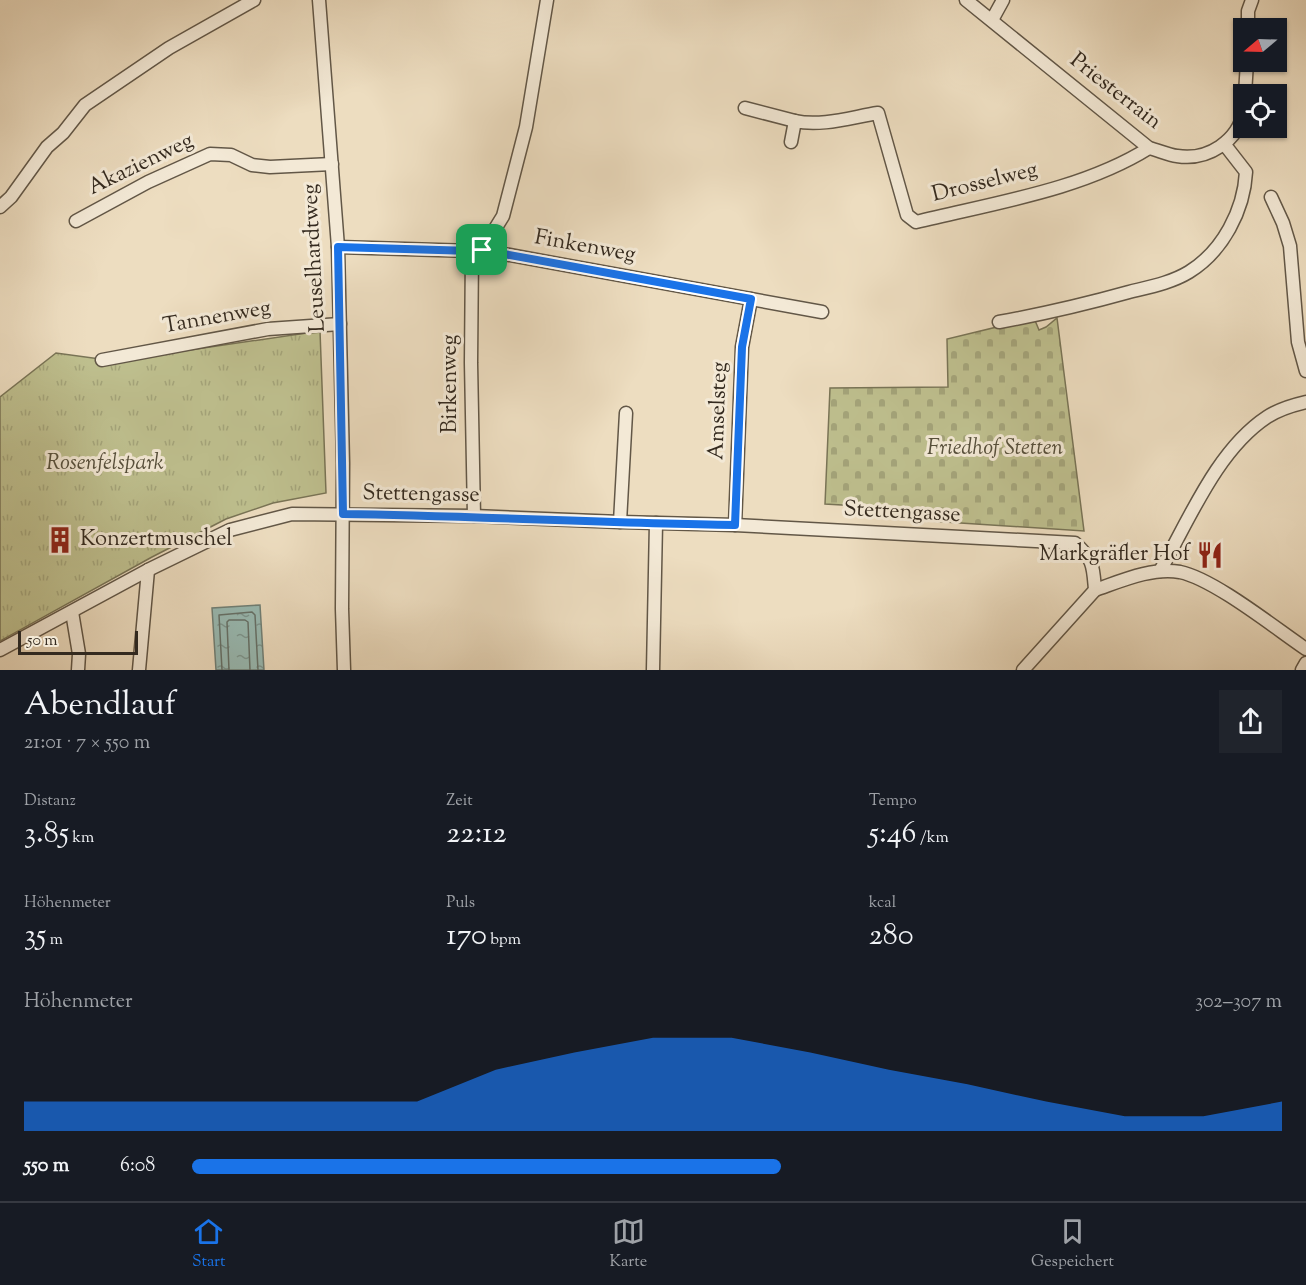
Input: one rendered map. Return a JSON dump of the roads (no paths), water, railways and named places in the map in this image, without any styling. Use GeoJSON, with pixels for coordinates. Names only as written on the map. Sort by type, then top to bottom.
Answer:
{"type":"FeatureCollection","features":[{"type":"Feature","properties":{"kind":"street"},"geometry":{"type":"LineString","coordinates":[[0,207],[11,197],[47,147],[63,133],[85,105],[169,48],[254,0]]}},
{"type":"Feature","properties":{"kind":"street","name":"Leuselhardtweg"},"geometry":{"type":"LineString","coordinates":[[319,0],[338,247],[344,670]]}},
{"type":"Feature","properties":{"kind":"street"},"geometry":{"type":"LineString","coordinates":[[477,251],[503,216],[526,127],[547,0]]}},
{"type":"Feature","properties":{"kind":"street","name":"Priesterrain"},"geometry":{"type":"LineString","coordinates":[[966,0],[1149,148],[1177,156],[1209,152],[1225,145]]}},
{"type":"Feature","properties":{"kind":"street"},"geometry":{"type":"LineString","coordinates":[[992,20],[1004,0]]}},
{"type":"Feature","properties":{"kind":"street"},"geometry":{"type":"LineString","coordinates":[[1248,18],[1252,0]]}},
{"type":"Feature","properties":{"kind":"street","name":"Drosselweg"},"geometry":{"type":"LineString","coordinates":[[745,108],[805,123],[878,113],[908,215],[916,222],[1053,188],[1124,164],[1149,148]]}},
{"type":"Feature","properties":{"kind":"street"},"geometry":{"type":"LineString","coordinates":[[791,142],[795,121]]}},
{"type":"Feature","properties":{"kind":"street"},"geometry":{"type":"LineString","coordinates":[[999,322],[1048,313],[1166,282],[1189,272],[1207,258],[1231,226],[1245,191],[1246,172],[1225,145],[1233,135]]}},
{"type":"Feature","properties":{"kind":"street","name":"Akazienweg"},"geometry":{"type":"LineString","coordinates":[[75,221],[148,182],[210,154],[231,154],[252,165],[270,167],[332,164]]}},
{"type":"Feature","properties":{"kind":"street"},"geometry":{"type":"LineString","coordinates":[[1271,197],[1290,246],[1298,342],[1306,371]]}},
{"type":"Feature","properties":{"kind":"street","name":"Finkenweg"},"geometry":{"type":"LineString","coordinates":[[338,247],[477,251],[822,312]]}},
{"type":"Feature","properties":{"kind":"street","name":"Birkenweg"},"geometry":{"type":"LineString","coordinates":[[474,516],[471,374],[477,251]]}},
{"type":"Feature","properties":{"kind":"street","name":"Amselsteg"},"geometry":{"type":"LineString","coordinates":[[735,525],[742,347],[751,299]]}},
{"type":"Feature","properties":{"kind":"street","name":"Tannenweg"},"geometry":{"type":"LineString","coordinates":[[102,360],[268,329],[340,324]]}},
{"type":"Feature","properties":{"kind":"street"},"geometry":{"type":"LineString","coordinates":[[1160,572],[1219,465],[1242,438],[1268,416],[1306,402]]}},
{"type":"Feature","properties":{"kind":"street"},"geometry":{"type":"LineString","coordinates":[[620,522],[626,413]]}},
{"type":"Feature","properties":{"kind":"street","name":"Stettengasse"},"geometry":{"type":"LineString","coordinates":[[0,651],[148,570],[230,530],[292,514],[474,516],[735,525],[1075,543],[1089,555],[1094,571],[1095,590]]}},
{"type":"Feature","properties":{"kind":"street"},"geometry":{"type":"LineString","coordinates":[[653,670],[656,524]]}},
{"type":"Feature","properties":{"kind":"street"},"geometry":{"type":"LineString","coordinates":[[139,670],[148,570]]}},
{"type":"Feature","properties":{"kind":"street"},"geometry":{"type":"LineString","coordinates":[[1023,670],[1095,590],[1133,577],[1160,572],[1181,572],[1204,582],[1235,600],[1306,649]]}},
{"type":"Feature","properties":{"kind":"street"},"geometry":{"type":"LineString","coordinates":[[72,612],[79,654],[78,670]]}},
{"type":"Feature","properties":{"kind":"street"},"geometry":{"type":"LineString","coordinates":[[1302,670],[1306,663]]}},
{"type":"Feature","properties":{"kind":"water"},"geometry":{"type":"Polygon","coordinates":[[[260,605],[264,670],[216,670],[212,608],[260,605]]]}},
{"type":"Feature","properties":{"kind":"place","name":"Konzertmuschel"},"geometry":{"type":"Point","coordinates":[60,540]}},
{"type":"Feature","properties":{"kind":"place","name":"Markgräfler Hof"},"geometry":{"type":"Point","coordinates":[1210,555]}},
{"type":"Feature","properties":{"kind":"park label","name":"Friedhof Stetten"},"geometry":{"type":"Point","coordinates":[995,449]}},
{"type":"Feature","properties":{"kind":"park label","name":"Rosenfelspark"},"geometry":{"type":"Point","coordinates":[105,464]}}]}
